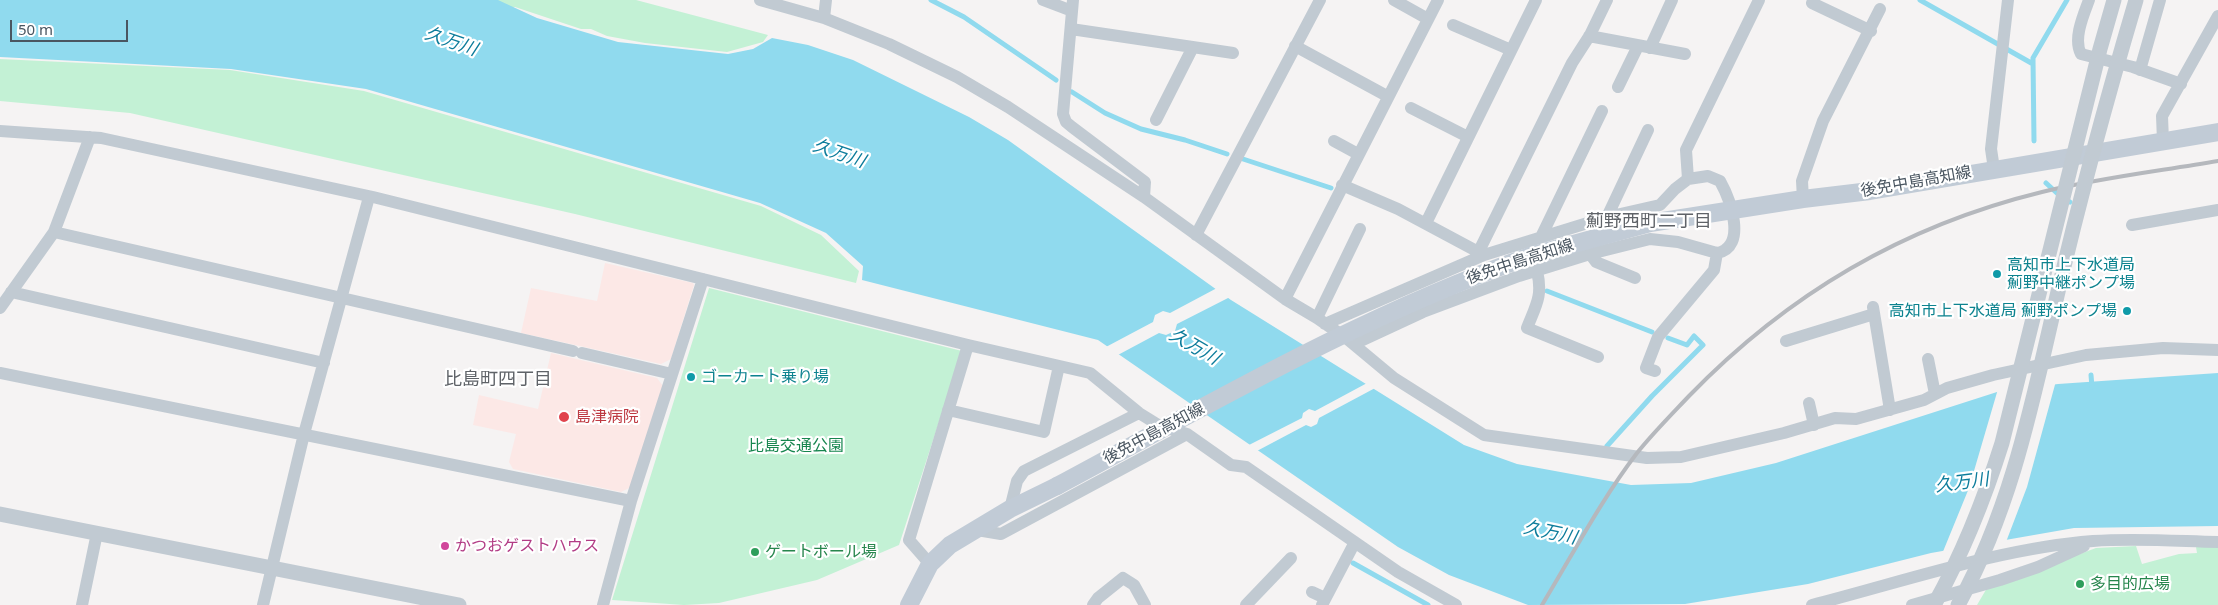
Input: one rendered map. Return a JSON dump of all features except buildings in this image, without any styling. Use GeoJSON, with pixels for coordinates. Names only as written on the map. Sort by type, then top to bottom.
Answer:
{"type":"FeatureCollection","features":[{"type":"Feature","properties":{"kind":"main road","name":"後免中島高知線"},"geometry":{"type":"LineString","coordinates":[[909,605],[930,564],[950,545],[1010,509],[1057,486],[1321,344],[1449,286],[1534,263],[1650,223],[1803,199],[1870,191],[2218,132]]}},
{"type":"Feature","properties":{"kind":"street"},"geometry":{"type":"LineString","coordinates":[[760,0],[824,18],[889,44],[982,91],[1047,131],[1144,197],[1286,299],[1321,321],[1345,342],[1394,378],[1484,435],[1660,459],[1707,452],[1835,418],[1856,419],[1924,400],[1947,388],[1993,375],[2086,355],[2163,348],[2218,350]]}},
{"type":"Feature","properties":{"kind":"street"},"geometry":{"type":"LineString","coordinates":[[824,18],[826,0]]}},
{"type":"Feature","properties":{"kind":"street"},"geometry":{"type":"LineString","coordinates":[[1043,0],[1073,6],[1063,106],[1066,122],[1145,182],[1144,197]]}},
{"type":"Feature","properties":{"kind":"street"},"geometry":{"type":"LineString","coordinates":[[1196,235],[1320,0]]}},
{"type":"Feature","properties":{"kind":"street"},"geometry":{"type":"LineString","coordinates":[[1394,0],[1428,19]]}},
{"type":"Feature","properties":{"kind":"street"},"geometry":{"type":"LineString","coordinates":[[1286,299],[1387,96],[1438,0]]}},
{"type":"Feature","properties":{"kind":"street"},"geometry":{"type":"LineString","coordinates":[[1426,223],[1536,0]]}},
{"type":"Feature","properties":{"kind":"street"},"geometry":{"type":"LineString","coordinates":[[1481,253],[1572,63],[1589,36],[1607,0]]}},
{"type":"Feature","properties":{"kind":"street"},"geometry":{"type":"LineString","coordinates":[[1618,87],[1672,0]]}},
{"type":"Feature","properties":{"kind":"street"},"geometry":{"type":"LineString","coordinates":[[1688,179],[1686,150],[1759,0]]}},
{"type":"Feature","properties":{"kind":"street"},"geometry":{"type":"LineString","coordinates":[[1994,169],[1991,149],[2008,0]]}},
{"type":"Feature","properties":{"kind":"street"},"geometry":{"type":"LineString","coordinates":[[2089,0],[2078,40],[2077,47],[2081,54],[2140,70],[2180,84]]}},
{"type":"Feature","properties":{"kind":"street"},"geometry":{"type":"LineString","coordinates":[[1934,605],[1968,539],[2002,443],[2114,0]]}},
{"type":"Feature","properties":{"kind":"street"},"geometry":{"type":"LineString","coordinates":[[1958,605],[1985,550],[2022,450],[2060,285],[2136,0]]}},
{"type":"Feature","properties":{"kind":"street"},"geometry":{"type":"LineString","coordinates":[[2140,70],[2160,0]]}},
{"type":"Feature","properties":{"kind":"street"},"geometry":{"type":"LineString","coordinates":[[1812,3],[1871,31]]}},
{"type":"Feature","properties":{"kind":"street"},"geometry":{"type":"LineString","coordinates":[[1803,199],[1802,181],[1823,121],[1871,31],[1880,9]]}},
{"type":"Feature","properties":{"kind":"street"},"geometry":{"type":"LineString","coordinates":[[2163,141],[2162,116],[2218,16]]}},
{"type":"Feature","properties":{"kind":"street"},"geometry":{"type":"LineString","coordinates":[[1453,25],[1511,50]]}},
{"type":"Feature","properties":{"kind":"street"},"geometry":{"type":"LineString","coordinates":[[1071,29],[1233,52]]}},
{"type":"Feature","properties":{"kind":"street"},"geometry":{"type":"LineString","coordinates":[[1589,36],[1685,54]]}},
{"type":"Feature","properties":{"kind":"street"},"geometry":{"type":"LineString","coordinates":[[1295,46],[1387,96]]}},
{"type":"Feature","properties":{"kind":"street"},"geometry":{"type":"LineString","coordinates":[[1156,120],[1193,47]]}},
{"type":"Feature","properties":{"kind":"street"},"geometry":{"type":"LineString","coordinates":[[1411,108],[1468,136]]}},
{"type":"Feature","properties":{"kind":"street"},"geometry":{"type":"LineString","coordinates":[[1541,237],[1602,112]]}},
{"type":"Feature","properties":{"kind":"street"},"geometry":{"type":"LineString","coordinates":[[0,130],[90,137],[369,196],[968,345],[1090,373],[1138,414],[1160,426],[1187,434],[1231,465],[1246,467],[1398,572],[1456,605]]}},
{"type":"Feature","properties":{"kind":"street"},"geometry":{"type":"LineString","coordinates":[[1607,217],[1648,130]]}},
{"type":"Feature","properties":{"kind":"street"},"geometry":{"type":"LineString","coordinates":[[0,308],[54,232],[90,137]]}},
{"type":"Feature","properties":{"kind":"street"},"geometry":{"type":"LineString","coordinates":[[1334,141],[1358,154]]}},
{"type":"Feature","properties":{"kind":"street"},"geometry":{"type":"LineString","coordinates":[[1321,321],[1481,253],[1607,217],[1660,205],[1675,189],[1688,179],[1708,176],[1720,181],[1725,190],[1734,226],[1732,243],[1724,252],[1717,253],[1678,242],[1650,239],[1590,254],[1534,263],[1423,312],[1345,342]]}},
{"type":"Feature","properties":{"kind":"street"},"geometry":{"type":"LineString","coordinates":[[1342,186],[1426,223],[1481,253]]}},
{"type":"Feature","properties":{"kind":"street"},"geometry":{"type":"LineString","coordinates":[[263,605],[270,568],[304,434],[369,196]]}},
{"type":"Feature","properties":{"kind":"street"},"geometry":{"type":"LineString","coordinates":[[2132,225],[2218,210]]}},
{"type":"Feature","properties":{"kind":"street"},"geometry":{"type":"LineString","coordinates":[[1321,321],[1360,229]]}},
{"type":"Feature","properties":{"kind":"street"},"geometry":{"type":"LineString","coordinates":[[54,232],[672,374]]}},
{"type":"Feature","properties":{"kind":"street"},"geometry":{"type":"LineString","coordinates":[[1655,371],[1646,368],[1658,337],[1714,270],[1717,253]]}},
{"type":"Feature","properties":{"kind":"street"},"geometry":{"type":"LineString","coordinates":[[1590,254],[1596,262],[1635,278]]}},
{"type":"Feature","properties":{"kind":"street"},"geometry":{"type":"LineString","coordinates":[[1534,263],[1541,287],[1527,328],[1598,357]]}},
{"type":"Feature","properties":{"kind":"street"},"geometry":{"type":"LineString","coordinates":[[603,605],[631,501],[703,279]]}},
{"type":"Feature","properties":{"kind":"street"},"geometry":{"type":"LineString","coordinates":[[11,292],[324,363]]}},
{"type":"Feature","properties":{"kind":"street"},"geometry":{"type":"LineString","coordinates":[[1786,341],[1873,310],[1890,410]]}},
{"type":"Feature","properties":{"kind":"street"},"geometry":{"type":"LineString","coordinates":[[930,564],[909,540],[968,345]]}},
{"type":"Feature","properties":{"kind":"street"},"geometry":{"type":"LineString","coordinates":[[1928,359],[1935,394]]}},
{"type":"Feature","properties":{"kind":"street"},"geometry":{"type":"LineString","coordinates":[[948,410],[1044,432],[1059,366]]}},
{"type":"Feature","properties":{"kind":"street"},"geometry":{"type":"LineString","coordinates":[[0,373],[631,501]]}},
{"type":"Feature","properties":{"kind":"street"},"geometry":{"type":"LineString","coordinates":[[1809,402],[1814,425]]}},
{"type":"Feature","properties":{"kind":"street"},"geometry":{"type":"LineString","coordinates":[[1010,509],[1017,481],[1024,471],[1138,414]]}},
{"type":"Feature","properties":{"kind":"street"},"geometry":{"type":"LineString","coordinates":[[977,530],[1002,534],[1187,434]]}},
{"type":"Feature","properties":{"kind":"street"},"geometry":{"type":"LineString","coordinates":[[0,514],[459,605]]}},
{"type":"Feature","properties":{"kind":"street"},"geometry":{"type":"LineString","coordinates":[[82,605],[97,533]]}},
{"type":"Feature","properties":{"kind":"street"},"geometry":{"type":"LineString","coordinates":[[1812,605],[2003,555],[2092,541],[2218,542]]}},
{"type":"Feature","properties":{"kind":"street"},"geometry":{"type":"LineString","coordinates":[[1912,605],[2038,567],[2079,550],[2092,541]]}},
{"type":"Feature","properties":{"kind":"street"},"geometry":{"type":"LineString","coordinates":[[1312,592],[1324,602],[1355,542]]}},
{"type":"Feature","properties":{"kind":"street"},"geometry":{"type":"LineString","coordinates":[[1246,605],[1291,558]]}},
{"type":"Feature","properties":{"kind":"street"},"geometry":{"type":"LineString","coordinates":[[1093,605],[1098,598],[1123,578],[1134,585],[1145,605]]}},
{"type":"Feature","properties":{"kind":"shaded area","name":"島津病院"},"geometry":{"type":"Polygon","coordinates":[[[605,263],[693,283],[694,285],[671,359],[661,364],[521,333],[531,288],[597,301],[605,263]]]}},
{"type":"Feature","properties":{"kind":"shaded area","name":"島津病院"},"geometry":{"type":"Polygon","coordinates":[[[551,353],[657,378],[663,386],[631,487],[621,492],[513,469],[509,462],[516,434],[473,425],[479,395],[538,409],[551,353]]]}},
{"type":"Feature","properties":{"kind":"green space"},"geometry":{"type":"Polygon","coordinates":[[[496,0],[636,0],[768,35],[763,42],[727,52],[645,43],[607,36],[591,29],[581,29],[515,7],[510,8],[496,0]]]}},
{"type":"Feature","properties":{"kind":"green space"},"geometry":{"type":"Polygon","coordinates":[[[0,59],[230,70],[364,91],[761,206],[821,235],[859,271],[856,283],[575,214],[130,113],[0,101],[0,59]]]}},
{"type":"Feature","properties":{"kind":"green space","name":"比島交通公園"},"geometry":{"type":"Polygon","coordinates":[[[709,288],[962,351],[899,545],[817,580],[719,603],[684,605],[612,600],[709,288]]]}},
{"type":"Feature","properties":{"kind":"green space"},"geometry":{"type":"Polygon","coordinates":[[[2136,546],[2142,564],[2179,554],[2197,553],[2196,547],[2218,547],[2218,605],[1977,605],[1987,588],[2096,548],[2136,546]]]}},
{"type":"Feature","properties":{"kind":"water","name":"久万川"},"geometry":{"type":"Polygon","coordinates":[[[0,0],[498,0],[537,18],[618,42],[728,54],[753,49],[772,38],[808,45],[853,60],[969,117],[1008,140],[1231,300],[1464,445],[1517,464],[1631,485],[1691,483],[1776,463],[1997,392],[2058,384],[2218,373],[2218,526],[2074,528],[1931,553],[1808,584],[1685,604],[1528,605],[1449,575],[1398,547],[1098,340],[862,280],[863,266],[826,233],[760,203],[366,89],[231,69],[0,57],[0,0]]]}},
{"type":"Feature","properties":{"kind":"pier"},"geometry":{"type":"Polygon","coordinates":[[[1217,288],[1230,297],[1177,324],[1175,331],[1166,335],[1159,333],[1116,356],[1104,348],[1153,322],[1155,315],[1163,311],[1170,313],[1217,288]]]}},
{"type":"Feature","properties":{"kind":"pier"},"geometry":{"type":"Polygon","coordinates":[[[2056,381],[2027,487],[2006,542],[1942,554],[1969,488],[1998,389],[2056,381]]]}},
{"type":"Feature","properties":{"kind":"pier"},"geometry":{"type":"Polygon","coordinates":[[[1369,382],[1377,387],[1319,418],[1317,424],[1311,427],[1306,425],[1255,452],[1247,446],[1302,418],[1303,413],[1309,409],[1315,411],[1369,382]]]}},
{"type":"Feature","properties":{"kind":"waterway"},"geometry":{"type":"LineString","coordinates":[[931,0],[964,17],[1056,80]]}},
{"type":"Feature","properties":{"kind":"waterway"},"geometry":{"type":"LineString","coordinates":[[1920,0],[2033,64]]}},
{"type":"Feature","properties":{"kind":"waterway"},"geometry":{"type":"LineString","coordinates":[[2034,141],[2033,58],[2067,0]]}},
{"type":"Feature","properties":{"kind":"waterway"},"geometry":{"type":"LineString","coordinates":[[1072,92],[1105,113],[1141,129],[1185,140],[1227,154]]}},
{"type":"Feature","properties":{"kind":"waterway"},"geometry":{"type":"LineString","coordinates":[[1243,159],[1331,188]]}},
{"type":"Feature","properties":{"kind":"waterway"},"geometry":{"type":"LineString","coordinates":[[2046,183],[2070,202]]}},
{"type":"Feature","properties":{"kind":"waterway"},"geometry":{"type":"LineString","coordinates":[[1547,291],[1652,332]]}},
{"type":"Feature","properties":{"kind":"waterway"},"geometry":{"type":"LineString","coordinates":[[1607,446],[1652,396],[1703,345],[1694,336],[1687,345],[1668,338]]}},
{"type":"Feature","properties":{"kind":"waterway"},"geometry":{"type":"LineString","coordinates":[[2091,375],[2092,387]]}},
{"type":"Feature","properties":{"kind":"waterway"},"geometry":{"type":"LineString","coordinates":[[1353,563],[1428,605]]}},
{"type":"Feature","properties":{"kind":"railway"},"geometry":{"type":"LineString","coordinates":[[1542,605],[1599,508],[1643,446],[1689,396],[1727,359],[1766,326],[1808,296],[1851,268],[1895,245],[1942,224],[1991,206],[2085,183],[2218,161]]}},
{"type":"Feature","properties":{"kind":"place","name":"高知市上下水道局 薊野中継ポンプ場"},"geometry":{"type":"Point","coordinates":[1997,274]}},
{"type":"Feature","properties":{"kind":"place","name":"高知市上下水道局 薊野ポンプ場"},"geometry":{"type":"Point","coordinates":[2127,311]}},
{"type":"Feature","properties":{"kind":"place","name":"ゴーカート乗り場"},"geometry":{"type":"Point","coordinates":[691,377]}},
{"type":"Feature","properties":{"kind":"place","name":"島津病院"},"geometry":{"type":"Point","coordinates":[564,417]}},
{"type":"Feature","properties":{"kind":"place","name":"かつおゲストハウス"},"geometry":{"type":"Point","coordinates":[445,546]}},
{"type":"Feature","properties":{"kind":"place","name":"ゲートボール場"},"geometry":{"type":"Point","coordinates":[755,552]}},
{"type":"Feature","properties":{"kind":"place","name":"多目的広場"},"geometry":{"type":"Point","coordinates":[2080,584]}},
{"type":"Feature","properties":{"kind":"district","name":"薊野西町二丁目"},"geometry":{"type":"Point","coordinates":[1649,222]}},
{"type":"Feature","properties":{"kind":"district","name":"比島町四丁目"},"geometry":{"type":"Point","coordinates":[498,380]}}]}
